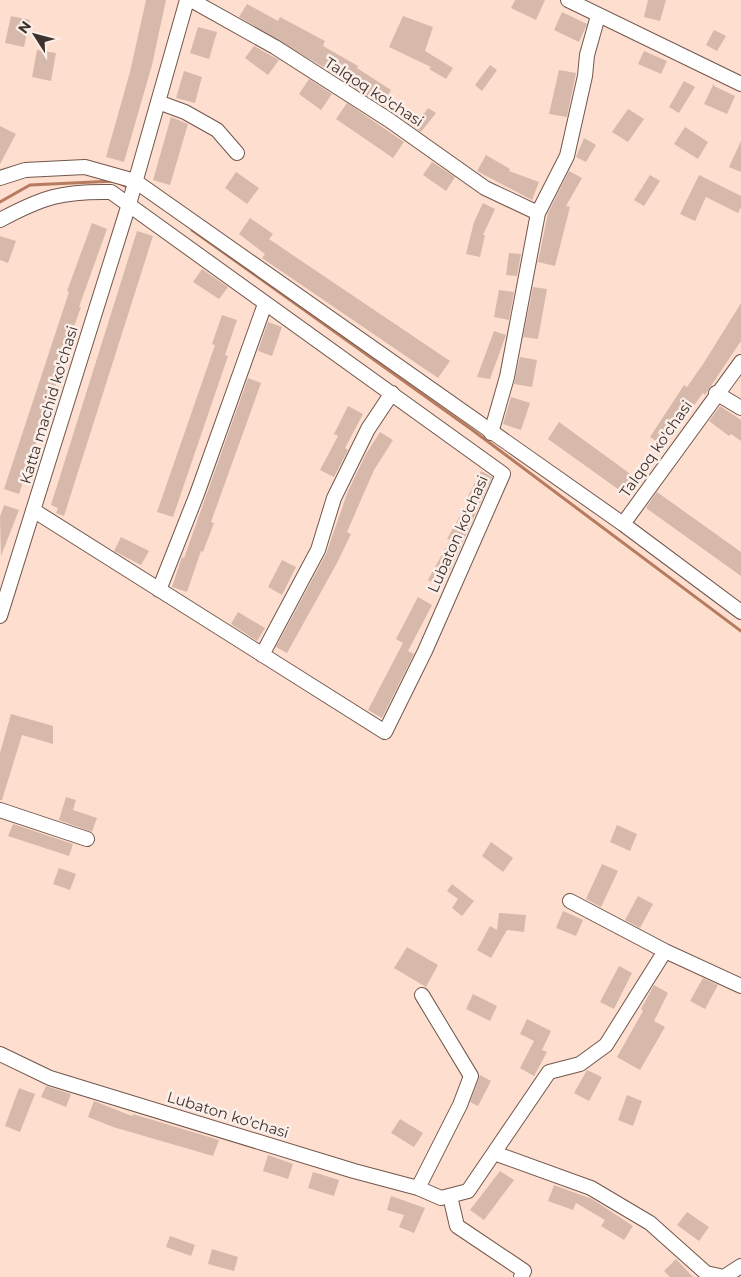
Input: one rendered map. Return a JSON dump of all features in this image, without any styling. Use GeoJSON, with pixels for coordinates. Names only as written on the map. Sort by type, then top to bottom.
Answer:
{"type":"FeatureCollection","features":[{"type":"Feature","properties":{"kind":"street","name":"Katta machid ko'chasi"},"geometry":{"type":"LineString","coordinates":[[0,616],[129,204],[187,0]]}},
{"type":"Feature","properties":{"kind":"street","name":"Talqoq ko'chasi"},"geometry":{"type":"LineString","coordinates":[[191,0],[275,47],[389,120],[485,188],[538,213]]}},
{"type":"Feature","properties":{"kind":"street"},"geometry":{"type":"LineString","coordinates":[[568,0],[584,4],[598,16],[741,84]]}},
{"type":"Feature","properties":{"kind":"street"},"geometry":{"type":"LineString","coordinates":[[491,433],[507,377],[538,213],[567,156],[586,76],[586,55],[598,16]]}},
{"type":"Feature","properties":{"kind":"street"},"geometry":{"type":"LineString","coordinates":[[158,102],[186,112],[217,130],[237,154]]}},
{"type":"Feature","properties":{"kind":"street"},"geometry":{"type":"LineString","coordinates":[[0,178],[25,170],[85,167],[135,181],[623,524],[741,612]]}},
{"type":"Feature","properties":{"kind":"street","name":"Lubaton ko'chasi"},"geometry":{"type":"LineString","coordinates":[[0,220],[24,207],[60,193],[111,192],[503,474],[425,651],[385,732],[262,655]]}},
{"type":"Feature","properties":{"kind":"street"},"geometry":{"type":"LineString","coordinates":[[159,590],[197,494],[266,304]]}},
{"type":"Feature","properties":{"kind":"street","name":"Talqoq ko'chasi"},"geometry":{"type":"LineString","coordinates":[[623,524],[716,393],[729,380],[741,362]]}},
{"type":"Feature","properties":{"kind":"street"},"geometry":{"type":"LineString","coordinates":[[33,510],[262,655],[318,550],[334,498],[368,429],[392,393]]}},
{"type":"Feature","properties":{"kind":"street"},"geometry":{"type":"LineString","coordinates":[[716,393],[741,408]]}},
{"type":"Feature","properties":{"kind":"street"},"geometry":{"type":"LineString","coordinates":[[0,810],[87,839]]}},
{"type":"Feature","properties":{"kind":"street"},"geometry":{"type":"LineString","coordinates":[[570,901],[665,950],[741,986]]}},
{"type":"Feature","properties":{"kind":"street"},"geometry":{"type":"LineString","coordinates":[[521,1277],[524,1271],[457,1226],[450,1196],[468,1191],[549,1072],[580,1064],[606,1045],[665,950]]}},
{"type":"Feature","properties":{"kind":"street"},"geometry":{"type":"LineString","coordinates":[[418,1188],[460,1105],[471,1076],[422,995]]}},
{"type":"Feature","properties":{"kind":"street","name":"Lubaton ko'chasi"},"geometry":{"type":"LineString","coordinates":[[0,1054],[50,1078],[354,1171],[418,1188],[441,1198],[450,1196]]}},
{"type":"Feature","properties":{"kind":"street"},"geometry":{"type":"LineString","coordinates":[[494,1153],[591,1188],[650,1223],[707,1275],[724,1277],[741,1266]]}},
{"type":"Feature","properties":{"kind":"building"},"geometry":{"type":"Polygon","coordinates":[[[146,0],[166,0],[152,65],[124,162],[106,157],[130,72],[146,0]]]}},
{"type":"Feature","properties":{"kind":"building"},"geometry":{"type":"Polygon","coordinates":[[[515,0],[545,0],[536,20],[511,8],[515,0]]]}},
{"type":"Feature","properties":{"kind":"building"},"geometry":{"type":"Polygon","coordinates":[[[648,0],[666,0],[660,21],[644,17],[648,0]]]}},
{"type":"Feature","properties":{"kind":"building"},"geometry":{"type":"Polygon","coordinates":[[[247,4],[278,21],[280,17],[325,41],[323,46],[358,66],[357,68],[391,90],[382,105],[325,68],[239,17],[247,4]]]}},
{"type":"Feature","properties":{"kind":"building"},"geometry":{"type":"Polygon","coordinates":[[[562,12],[587,24],[579,42],[554,30],[562,12]]]}},
{"type":"Feature","properties":{"kind":"building"},"geometry":{"type":"Polygon","coordinates":[[[11,16],[30,20],[24,47],[5,43],[11,16]]]}},
{"type":"Feature","properties":{"kind":"building"},"geometry":{"type":"Polygon","coordinates":[[[403,16],[433,27],[425,51],[453,68],[446,79],[429,69],[431,67],[389,47],[403,16]]]}},
{"type":"Feature","properties":{"kind":"building"},"geometry":{"type":"Polygon","coordinates":[[[198,27],[217,32],[209,59],[190,53],[198,27]]]}},
{"type":"Feature","properties":{"kind":"building"},"geometry":{"type":"Polygon","coordinates":[[[714,30],[726,36],[717,51],[706,45],[714,30]]]}},
{"type":"Feature","properties":{"kind":"building"},"geometry":{"type":"Polygon","coordinates":[[[254,46],[279,60],[268,75],[245,58],[254,46]]]}},
{"type":"Feature","properties":{"kind":"building"},"geometry":{"type":"Polygon","coordinates":[[[37,50],[56,53],[51,81],[32,77],[37,50]]]}},
{"type":"Feature","properties":{"kind":"building"},"geometry":{"type":"Polygon","coordinates":[[[644,51],[667,61],[661,74],[638,64],[644,51]]]}},
{"type":"Feature","properties":{"kind":"building"},"geometry":{"type":"Polygon","coordinates":[[[490,65],[497,70],[482,91],[475,85],[490,65]]]}},
{"type":"Feature","properties":{"kind":"building"},"geometry":{"type":"Polygon","coordinates":[[[559,70],[576,73],[567,117],[549,114],[559,70]]]}},
{"type":"Feature","properties":{"kind":"building"},"geometry":{"type":"Polygon","coordinates":[[[184,71],[202,77],[195,103],[176,98],[184,71]]]}},
{"type":"Feature","properties":{"kind":"building"},"geometry":{"type":"Polygon","coordinates":[[[309,79],[332,94],[321,110],[299,94],[309,79]]]}},
{"type":"Feature","properties":{"kind":"building"},"geometry":{"type":"Polygon","coordinates":[[[684,81],[695,87],[679,113],[669,107],[684,81]]]}},
{"type":"Feature","properties":{"kind":"building"},"geometry":{"type":"Polygon","coordinates":[[[714,83],[714,86],[735,96],[727,114],[704,104],[714,83]]]}},
{"type":"Feature","properties":{"kind":"building"},"geometry":{"type":"Polygon","coordinates":[[[347,103],[404,142],[393,158],[336,119],[347,103]]]}},
{"type":"Feature","properties":{"kind":"building"},"geometry":{"type":"Polygon","coordinates":[[[428,108],[436,113],[421,132],[414,127],[428,108]]]}},
{"type":"Feature","properties":{"kind":"building"},"geometry":{"type":"Polygon","coordinates":[[[628,109],[644,119],[628,142],[612,132],[628,109]]]}},
{"type":"Feature","properties":{"kind":"building"},"geometry":{"type":"Polygon","coordinates":[[[171,117],[188,124],[170,185],[153,180],[171,117]]]}},
{"type":"Feature","properties":{"kind":"building"},"geometry":{"type":"Polygon","coordinates":[[[0,126],[16,134],[0,164],[0,126]]]}},
{"type":"Feature","properties":{"kind":"building"},"geometry":{"type":"Polygon","coordinates":[[[685,127],[708,142],[698,159],[674,144],[685,127]]]}},
{"type":"Feature","properties":{"kind":"building"},"geometry":{"type":"Polygon","coordinates":[[[584,138],[596,145],[586,162],[576,157],[584,138]]]}},
{"type":"Feature","properties":{"kind":"building"},"geometry":{"type":"Polygon","coordinates":[[[741,141],[741,172],[729,167],[741,141]]]}},
{"type":"Feature","properties":{"kind":"building"},"geometry":{"type":"Polygon","coordinates":[[[486,155],[510,169],[509,171],[539,182],[532,200],[477,171],[486,155]]]}},
{"type":"Feature","properties":{"kind":"building"},"geometry":{"type":"Polygon","coordinates":[[[432,162],[455,177],[446,191],[423,175],[432,162]]]}},
{"type":"Feature","properties":{"kind":"building"},"geometry":{"type":"Polygon","coordinates":[[[569,171],[582,178],[566,206],[570,207],[555,266],[538,262],[548,213],[569,171]]]}},
{"type":"Feature","properties":{"kind":"building"},"geometry":{"type":"Polygon","coordinates":[[[236,172],[259,188],[247,204],[225,188],[236,172]]]}},
{"type":"Feature","properties":{"kind":"building"},"geometry":{"type":"Polygon","coordinates":[[[650,175],[660,181],[644,206],[634,200],[650,175]]]}},
{"type":"Feature","properties":{"kind":"building"},"geometry":{"type":"Polygon","coordinates":[[[699,175],[741,196],[741,207],[738,213],[706,197],[695,221],[680,214],[699,175]]]}},
{"type":"Feature","properties":{"kind":"building"},"geometry":{"type":"Polygon","coordinates":[[[483,203],[495,209],[483,235],[485,235],[480,257],[466,254],[474,222],[483,203]]]}},
{"type":"Feature","properties":{"kind":"building"},"geometry":{"type":"Polygon","coordinates":[[[250,218],[273,234],[269,239],[450,361],[438,378],[262,258],[265,254],[239,234],[250,218]]]}},
{"type":"Feature","properties":{"kind":"building"},"geometry":{"type":"Polygon","coordinates":[[[92,223],[107,229],[79,307],[81,307],[55,380],[57,381],[19,494],[4,489],[69,292],[67,291],[92,223]]]}},
{"type":"Feature","properties":{"kind":"building"},"geometry":{"type":"Polygon","coordinates":[[[137,231],[153,236],[64,516],[56,513],[58,508],[51,505],[137,231]]]}},
{"type":"Feature","properties":{"kind":"building"},"geometry":{"type":"Polygon","coordinates":[[[0,236],[16,241],[8,263],[0,260],[0,236]]]}},
{"type":"Feature","properties":{"kind":"building"},"geometry":{"type":"Polygon","coordinates":[[[509,253],[521,254],[517,276],[506,275],[509,253]]]}},
{"type":"Feature","properties":{"kind":"building"},"geometry":{"type":"Polygon","coordinates":[[[202,269],[228,287],[219,299],[193,282],[202,269]]]}},
{"type":"Feature","properties":{"kind":"building"},"geometry":{"type":"Polygon","coordinates":[[[533,287],[547,289],[538,339],[523,337],[533,287]]]}},
{"type":"Feature","properties":{"kind":"building"},"geometry":{"type":"Polygon","coordinates":[[[499,290],[514,292],[509,320],[494,317],[499,290]]]}},
{"type":"Feature","properties":{"kind":"building"},"geometry":{"type":"Polygon","coordinates":[[[741,303],[741,341],[705,395],[703,393],[684,419],[682,418],[663,446],[650,437],[684,385],[687,387],[705,361],[741,303]]]}},
{"type":"Feature","properties":{"kind":"building"},"geometry":{"type":"Polygon","coordinates":[[[222,315],[237,320],[225,355],[228,356],[173,517],[157,512],[215,345],[212,344],[222,315]]]}},
{"type":"Feature","properties":{"kind":"building"},"geometry":{"type":"Polygon","coordinates":[[[268,322],[282,327],[272,356],[258,351],[268,322]]]}},
{"type":"Feature","properties":{"kind":"building"},"geometry":{"type":"Polygon","coordinates":[[[494,331],[506,335],[490,379],[477,377],[494,331]]]}},
{"type":"Feature","properties":{"kind":"building"},"geometry":{"type":"Polygon","coordinates":[[[520,357],[537,360],[532,387],[514,384],[520,357]]]}},
{"type":"Feature","properties":{"kind":"building"},"geometry":{"type":"Polygon","coordinates":[[[248,378],[261,383],[211,522],[214,523],[203,552],[201,551],[187,592],[172,587],[248,378]]]}},
{"type":"Feature","properties":{"kind":"building"},"geometry":{"type":"Polygon","coordinates":[[[511,397],[530,403],[521,430],[503,424],[511,397]]]}},
{"type":"Feature","properties":{"kind":"building"},"geometry":{"type":"Polygon","coordinates":[[[348,406],[363,414],[345,448],[348,450],[334,477],[320,470],[338,436],[334,434],[348,406]]]}},
{"type":"Feature","properties":{"kind":"building"},"geometry":{"type":"Polygon","coordinates":[[[720,406],[741,420],[741,441],[731,434],[729,436],[709,421],[720,406]]]}},
{"type":"Feature","properties":{"kind":"building"},"geometry":{"type":"Polygon","coordinates":[[[559,422],[640,481],[629,497],[548,439],[559,422]]]}},
{"type":"Feature","properties":{"kind":"building"},"geometry":{"type":"Polygon","coordinates":[[[380,432],[393,440],[374,470],[347,532],[351,534],[337,563],[287,653],[276,647],[326,554],[348,491],[366,454],[380,432]]]}},
{"type":"Feature","properties":{"kind":"building"},"geometry":{"type":"Polygon","coordinates":[[[481,471],[492,477],[442,588],[428,580],[450,540],[447,539],[469,500],[467,498],[481,471]]]}},
{"type":"Feature","properties":{"kind":"building"},"geometry":{"type":"Polygon","coordinates":[[[657,492],[741,552],[741,576],[646,508],[657,492]]]}},
{"type":"Feature","properties":{"kind":"building"},"geometry":{"type":"Polygon","coordinates":[[[4,505],[19,510],[1,556],[0,517],[4,505]]]}},
{"type":"Feature","properties":{"kind":"building"},"geometry":{"type":"Polygon","coordinates":[[[121,537],[149,551],[141,565],[114,551],[121,537]]]}},
{"type":"Feature","properties":{"kind":"building"},"geometry":{"type":"Polygon","coordinates":[[[282,560],[296,567],[282,595],[268,587],[282,560]]]}},
{"type":"Feature","properties":{"kind":"building"},"geometry":{"type":"Polygon","coordinates":[[[418,597],[432,605],[408,651],[414,654],[382,718],[368,710],[403,643],[396,639],[418,597]]]}},
{"type":"Feature","properties":{"kind":"building"},"geometry":{"type":"Polygon","coordinates":[[[238,612],[265,628],[257,641],[231,624],[238,612]]]}},
{"type":"Feature","properties":{"kind":"building"},"geometry":{"type":"Polygon","coordinates":[[[11,714],[53,726],[53,744],[22,735],[2,800],[0,800],[0,753],[11,714]]]}},
{"type":"Feature","properties":{"kind":"building"},"geometry":{"type":"Polygon","coordinates":[[[66,797],[76,800],[73,810],[97,818],[92,832],[59,820],[66,797]]]}},
{"type":"Feature","properties":{"kind":"building"},"geometry":{"type":"Polygon","coordinates":[[[13,824],[73,844],[69,856],[8,836],[13,824]]]}},
{"type":"Feature","properties":{"kind":"building"},"geometry":{"type":"Polygon","coordinates":[[[617,825],[637,834],[630,851],[610,842],[617,825]]]}},
{"type":"Feature","properties":{"kind":"building"},"geometry":{"type":"Polygon","coordinates":[[[491,842],[513,858],[503,872],[482,856],[491,842]]]}},
{"type":"Feature","properties":{"kind":"building"},"geometry":{"type":"Polygon","coordinates":[[[602,864],[618,871],[601,907],[586,899],[602,864]]]}},
{"type":"Feature","properties":{"kind":"building"},"geometry":{"type":"Polygon","coordinates":[[[59,868],[76,874],[70,890],[53,884],[59,868]]]}},
{"type":"Feature","properties":{"kind":"building"},"geometry":{"type":"Polygon","coordinates":[[[452,884],[474,901],[462,916],[452,908],[458,899],[447,891],[452,884]]]}},
{"type":"Feature","properties":{"kind":"building"},"geometry":{"type":"Polygon","coordinates":[[[638,896],[653,904],[640,928],[625,920],[638,896]]]}},
{"type":"Feature","properties":{"kind":"building"},"geometry":{"type":"Polygon","coordinates":[[[563,911],[583,920],[576,936],[556,928],[563,911]]]}},
{"type":"Feature","properties":{"kind":"building"},"geometry":{"type":"Polygon","coordinates":[[[499,913],[526,915],[524,932],[507,930],[491,958],[477,950],[490,926],[497,930],[499,913]]]}},
{"type":"Feature","properties":{"kind":"building"},"geometry":{"type":"Polygon","coordinates":[[[407,947],[438,965],[426,987],[394,968],[407,947]]]}},
{"type":"Feature","properties":{"kind":"building"},"geometry":{"type":"Polygon","coordinates":[[[619,966],[632,973],[614,1009],[600,1002],[619,966]]]}},
{"type":"Feature","properties":{"kind":"building"},"geometry":{"type":"Polygon","coordinates":[[[703,978],[718,985],[705,1009],[690,1001],[703,978]]]}},
{"type":"Feature","properties":{"kind":"building"},"geometry":{"type":"Polygon","coordinates":[[[654,985],[668,993],[654,1021],[665,1027],[640,1070],[617,1057],[643,1011],[641,1009],[654,985]]]}},
{"type":"Feature","properties":{"kind":"building"},"geometry":{"type":"Polygon","coordinates":[[[473,994],[497,1006],[490,1021],[466,1009],[473,994]]]}},
{"type":"Feature","properties":{"kind":"building"},"geometry":{"type":"Polygon","coordinates":[[[527,1019],[551,1031],[542,1050],[547,1052],[534,1076],[520,1068],[534,1041],[520,1034],[527,1019]]]}},
{"type":"Feature","properties":{"kind":"building"},"geometry":{"type":"Polygon","coordinates":[[[587,1070],[602,1077],[589,1101],[574,1093],[587,1070]]]}},
{"type":"Feature","properties":{"kind":"building"},"geometry":{"type":"Polygon","coordinates":[[[480,1075],[491,1081],[478,1106],[470,1102],[480,1075]]]}},
{"type":"Feature","properties":{"kind":"building"},"geometry":{"type":"Polygon","coordinates":[[[46,1086],[71,1094],[66,1107],[41,1097],[46,1086]]]}},
{"type":"Feature","properties":{"kind":"building"},"geometry":{"type":"Polygon","coordinates":[[[19,1088],[35,1094],[20,1132],[5,1126],[19,1088]]]}},
{"type":"Feature","properties":{"kind":"building"},"geometry":{"type":"Polygon","coordinates":[[[627,1095],[642,1101],[633,1126],[618,1120],[627,1095]]]}},
{"type":"Feature","properties":{"kind":"building"},"geometry":{"type":"Polygon","coordinates":[[[94,1101],[132,1116],[133,1114],[219,1140],[213,1156],[113,1127],[88,1117],[94,1101]]]}},
{"type":"Feature","properties":{"kind":"building"},"geometry":{"type":"Polygon","coordinates":[[[400,1119],[423,1133],[414,1147],[391,1133],[400,1119]]]}},
{"type":"Feature","properties":{"kind":"building"},"geometry":{"type":"Polygon","coordinates":[[[268,1155],[293,1164],[288,1179],[263,1171],[268,1155]]]}},
{"type":"Feature","properties":{"kind":"building"},"geometry":{"type":"Polygon","coordinates":[[[500,1171],[514,1180],[484,1220],[470,1210],[500,1171]]]}},
{"type":"Feature","properties":{"kind":"building"},"geometry":{"type":"Polygon","coordinates":[[[313,1172],[339,1180],[334,1196],[308,1188],[313,1172]]]}},
{"type":"Feature","properties":{"kind":"building"},"geometry":{"type":"Polygon","coordinates":[[[554,1185],[592,1199],[633,1226],[624,1240],[601,1226],[605,1220],[576,1203],[573,1210],[548,1201],[554,1185]]]}},
{"type":"Feature","properties":{"kind":"building"},"geometry":{"type":"Polygon","coordinates":[[[391,1196],[425,1208],[414,1233],[399,1227],[404,1215],[387,1210],[391,1196]]]}},
{"type":"Feature","properties":{"kind":"building"},"geometry":{"type":"Polygon","coordinates":[[[687,1212],[709,1227],[699,1241],[677,1225],[687,1212]]]}},
{"type":"Feature","properties":{"kind":"building"},"geometry":{"type":"Polygon","coordinates":[[[170,1236],[195,1245],[191,1256],[166,1247],[170,1236]]]}},
{"type":"Feature","properties":{"kind":"building"},"geometry":{"type":"Polygon","coordinates":[[[212,1249],[238,1257],[234,1271],[208,1264],[212,1249]]]}},
{"type":"Feature","properties":{"kind":"building"},"geometry":{"type":"Polygon","coordinates":[[[676,1259],[693,1277],[670,1277],[664,1271],[676,1259]]]}},
{"type":"Feature","properties":{"kind":"waterway"},"geometry":{"type":"LineString","coordinates":[[0,202],[30,185],[115,181],[129,188]]}},
{"type":"Feature","properties":{"kind":"waterway"},"geometry":{"type":"LineString","coordinates":[[192,230],[471,429],[741,631]]}}]}
